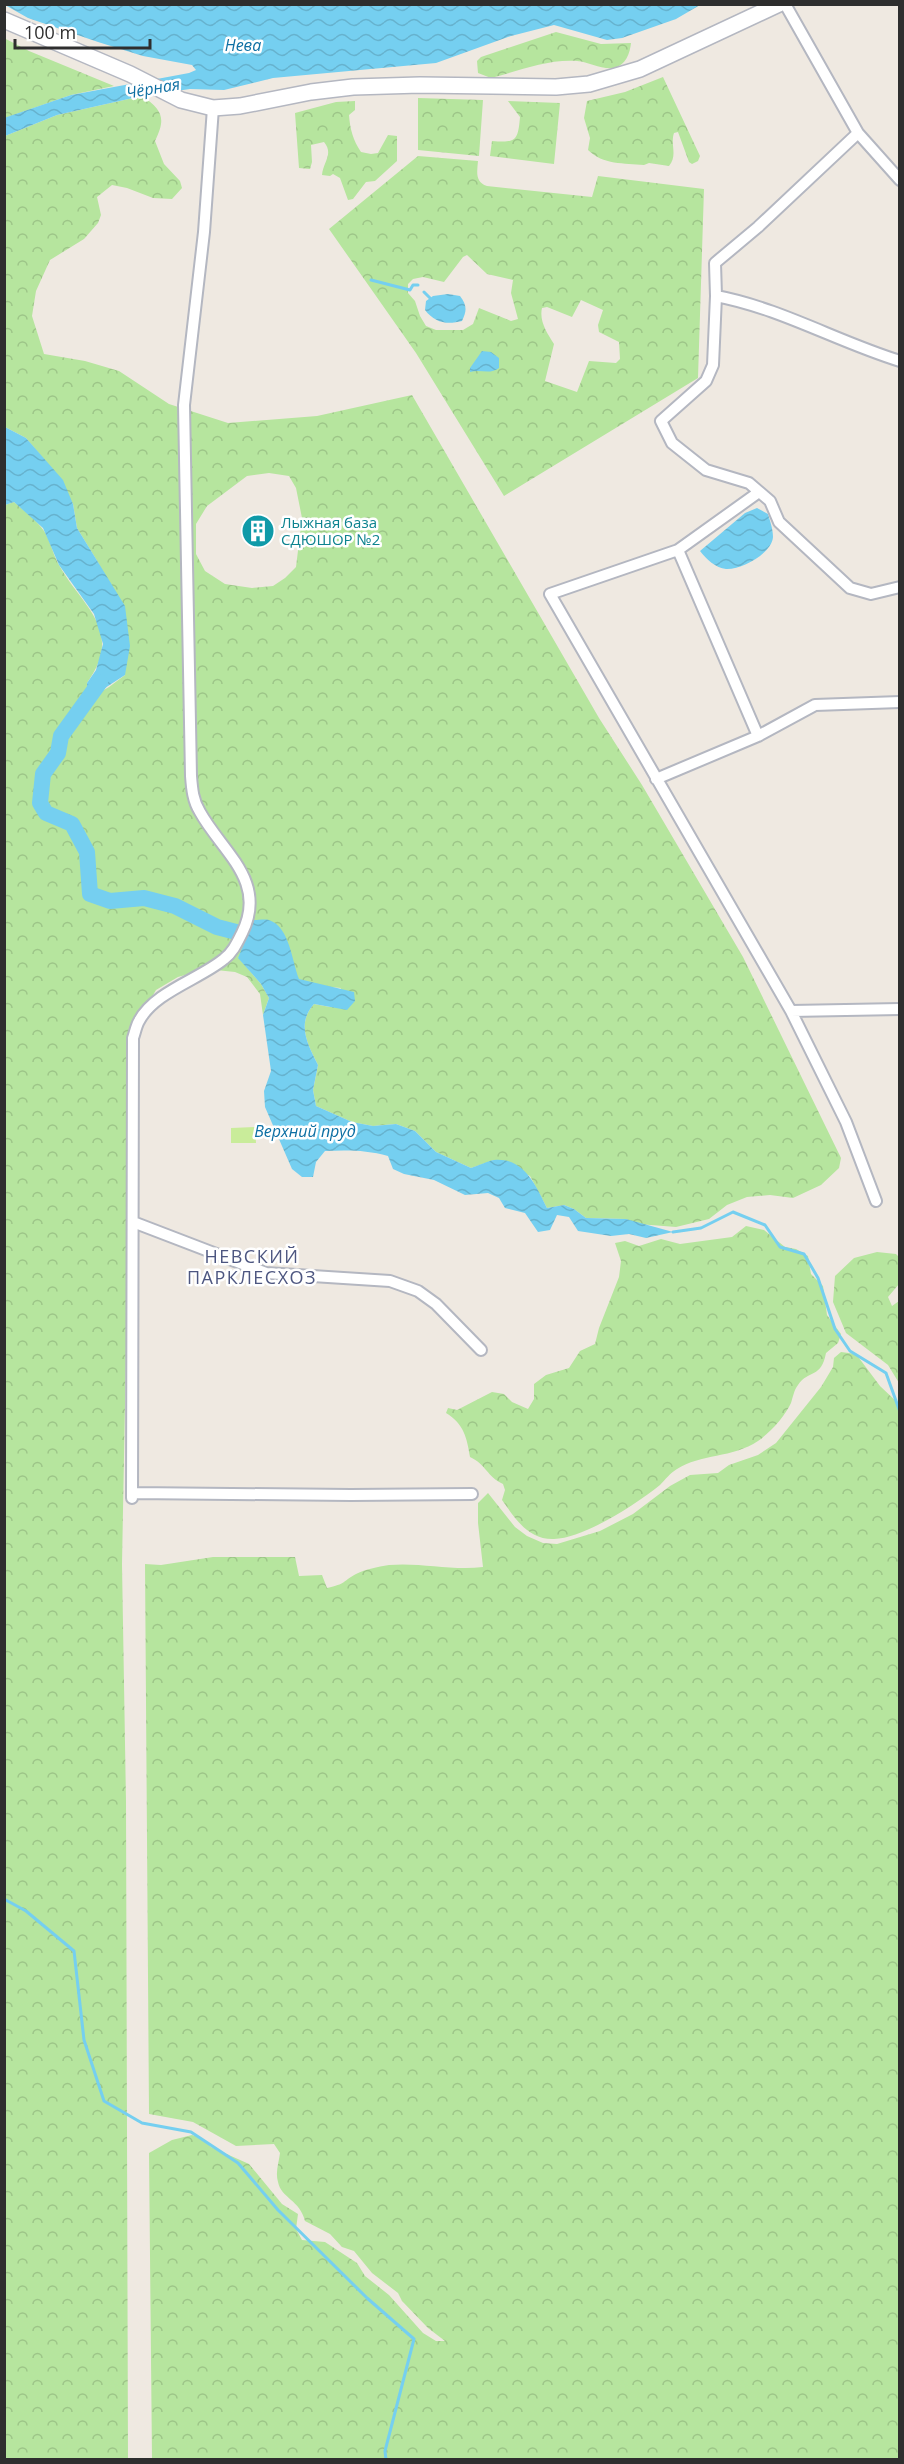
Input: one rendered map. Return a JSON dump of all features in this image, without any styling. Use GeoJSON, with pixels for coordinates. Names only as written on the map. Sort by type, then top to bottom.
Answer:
{"type":"FeatureCollection","features":[{"type":"Feature","properties":{"kind":"main road"},"geometry":{"type":"LineString","coordinates":[[4,20],[130,74],[191,104],[213,108],[240,106],[311,92],[353,87],[420,85],[533,87],[589,84],[640,69],[779,4]]}},
{"type":"Feature","properties":{"kind":"street"},"geometry":{"type":"LineString","coordinates":[[785,4],[858,133],[900,180]]}},
{"type":"Feature","properties":{"kind":"street"},"geometry":{"type":"LineString","coordinates":[[213,108],[204,232],[183,405],[191,776],[193,795],[200,812],[242,870],[249,893],[250,917],[235,948],[223,960],[152,1005],[140,1020],[133,1038],[132,1495],[472,1494]]}},
{"type":"Feature","properties":{"kind":"street"},"geometry":{"type":"LineString","coordinates":[[858,133],[758,227],[715,263],[713,365],[706,381],[661,421],[672,443],[706,470],[749,483],[770,501],[779,522],[850,588],[871,594],[900,587]]}},
{"type":"Feature","properties":{"kind":"street"},"geometry":{"type":"LineString","coordinates":[[716,296],[804,324],[863,350],[900,362]]}},
{"type":"Feature","properties":{"kind":"street"},"geometry":{"type":"LineString","coordinates":[[759,492],[678,550],[550,594],[791,1011],[846,1122],[876,1201]]}},
{"type":"Feature","properties":{"kind":"street"},"geometry":{"type":"LineString","coordinates":[[678,550],[758,736]]}},
{"type":"Feature","properties":{"kind":"street"},"geometry":{"type":"LineString","coordinates":[[656,779],[758,736],[815,705],[900,702]]}},
{"type":"Feature","properties":{"kind":"street"},"geometry":{"type":"LineString","coordinates":[[791,1011],[900,1009]]}},
{"type":"Feature","properties":{"kind":"street"},"geometry":{"type":"LineString","coordinates":[[133,1222],[266,1273],[390,1281],[417,1292],[436,1304],[481,1350]]}},
{"type":"Feature","properties":{"kind":"green space"},"geometry":{"type":"Polygon","coordinates":[[[556,32],[601,44],[631,43],[630,51],[627,58],[614,68],[566,61],[544,64],[491,78],[478,73],[477,61],[481,57],[556,32]]]}},
{"type":"Feature","properties":{"kind":"green space"},"geometry":{"type":"Polygon","coordinates":[[[4,38],[29,51],[114,86],[71,95],[5,118],[4,38]]]}},
{"type":"Feature","properties":{"kind":"green space"},"geometry":{"type":"Polygon","coordinates":[[[663,77],[700,156],[698,161],[692,164],[689,162],[678,132],[674,133],[673,158],[669,166],[607,161],[588,150],[590,138],[584,118],[587,101],[625,92],[663,77]]]}},
{"type":"Feature","properties":{"kind":"green space"},"geometry":{"type":"Polygon","coordinates":[[[142,96],[154,106],[161,116],[161,127],[155,141],[164,164],[180,181],[182,188],[172,199],[153,198],[112,185],[97,197],[101,215],[98,223],[84,239],[50,260],[36,291],[32,316],[44,354],[85,361],[119,371],[169,404],[228,423],[317,416],[412,395],[599,718],[642,785],[743,957],[841,1158],[839,1168],[821,1185],[793,1198],[770,1195],[747,1197],[727,1205],[709,1219],[676,1227],[638,1224],[626,1219],[586,1218],[564,1205],[547,1208],[530,1176],[494,1160],[471,1168],[436,1152],[415,1131],[396,1124],[373,1126],[352,1122],[316,1106],[313,1090],[318,1065],[306,1034],[306,1019],[314,1004],[330,1007],[341,988],[320,986],[298,979],[294,967],[238,957],[261,984],[269,998],[263,1015],[260,994],[247,977],[235,972],[206,969],[178,977],[156,990],[132,1031],[122,1564],[126,1802],[128,2459],[5,2459],[5,505],[14,502],[41,527],[47,535],[59,565],[96,620],[101,633],[102,648],[98,664],[87,683],[88,699],[125,675],[99,564],[77,528],[73,504],[42,457],[26,438],[5,427],[5,136],[57,115],[142,96]],[[269,473],[247,476],[207,506],[196,524],[196,554],[205,571],[225,584],[252,588],[273,586],[296,567],[302,518],[296,488],[289,476],[269,473]]]}},
{"type":"Feature","properties":{"kind":"green space"},"geometry":{"type":"Polygon","coordinates":[[[418,98],[483,100],[479,156],[418,150],[418,98]]]}},
{"type":"Feature","properties":{"kind":"green space"},"geometry":{"type":"Polygon","coordinates":[[[355,101],[355,110],[349,115],[349,120],[354,139],[361,152],[378,153],[388,135],[397,136],[397,161],[375,181],[366,182],[353,199],[348,200],[340,178],[333,174],[322,175],[328,154],[324,142],[311,145],[310,169],[299,168],[295,113],[336,102],[355,101]]]}},
{"type":"Feature","properties":{"kind":"green space"},"geometry":{"type":"Polygon","coordinates":[[[508,101],[560,103],[554,164],[490,156],[492,141],[511,141],[517,136],[520,117],[508,101]]]}},
{"type":"Feature","properties":{"kind":"green space"},"geometry":{"type":"Polygon","coordinates":[[[418,156],[478,161],[477,173],[480,182],[487,186],[592,197],[598,176],[704,189],[698,378],[504,496],[416,353],[329,229],[418,156]],[[467,255],[444,282],[423,277],[413,279],[408,284],[408,293],[415,301],[426,326],[436,330],[463,330],[473,324],[479,308],[511,321],[518,319],[511,293],[513,280],[487,274],[467,255]],[[581,300],[572,317],[547,307],[542,308],[541,313],[544,327],[554,344],[545,381],[577,392],[589,361],[616,363],[620,359],[619,342],[599,332],[598,325],[603,310],[581,300]]]}},
{"type":"Feature","properties":{"kind":"green space"},"geometry":{"type":"Polygon","coordinates":[[[255,1127],[256,1143],[231,1143],[231,1128],[255,1127]]]}},
{"type":"Feature","properties":{"kind":"green space"},"geometry":{"type":"Polygon","coordinates":[[[746,1226],[764,1230],[785,1247],[796,1249],[808,1256],[811,1274],[823,1286],[827,1315],[841,1334],[838,1343],[826,1353],[821,1367],[802,1380],[785,1413],[758,1441],[738,1450],[686,1464],[638,1501],[580,1533],[554,1539],[537,1536],[523,1527],[502,1500],[505,1490],[503,1484],[470,1457],[464,1432],[446,1413],[448,1408],[457,1410],[492,1392],[504,1394],[512,1402],[528,1409],[534,1399],[534,1384],[546,1375],[569,1368],[580,1351],[595,1344],[619,1277],[621,1261],[615,1243],[625,1241],[639,1246],[661,1239],[680,1244],[732,1237],[746,1226]]]}},
{"type":"Feature","properties":{"kind":"green space"},"geometry":{"type":"Polygon","coordinates":[[[877,1252],[896,1254],[899,1257],[899,1284],[888,1297],[892,1306],[899,1301],[899,1383],[888,1365],[846,1333],[833,1302],[835,1276],[854,1258],[877,1252]]]}},
{"type":"Feature","properties":{"kind":"green space"},"geometry":{"type":"Polygon","coordinates":[[[841,1352],[856,1354],[880,1386],[898,1403],[899,1408],[899,2459],[152,2459],[149,2153],[172,2140],[192,2135],[202,2138],[211,2147],[249,2164],[282,2204],[298,2214],[296,2229],[302,2240],[325,2242],[357,2263],[365,2276],[389,2295],[423,2333],[436,2341],[445,2341],[428,2328],[402,2301],[398,2293],[372,2273],[354,2251],[342,2247],[330,2234],[305,2221],[299,2208],[280,2187],[277,2175],[280,2153],[274,2144],[236,2146],[193,2122],[149,2114],[145,1564],[161,1565],[213,1557],[295,1557],[299,1576],[322,1575],[327,1588],[341,1584],[364,1571],[389,1565],[483,1567],[478,1503],[488,1493],[515,1527],[527,1536],[543,1543],[557,1544],[600,1531],[633,1514],[670,1486],[690,1475],[718,1473],[729,1465],[758,1455],[776,1443],[821,1387],[833,1367],[834,1358],[841,1352]]]}},
{"type":"Feature","properties":{"kind":"water","name":"Нева"},"geometry":{"type":"Polygon","coordinates":[[[5,5],[700,5],[676,19],[622,38],[607,40],[554,25],[511,36],[436,63],[273,78],[224,90],[190,89],[142,96],[57,115],[5,136],[4,118],[71,95],[196,70],[192,65],[143,56],[98,42],[28,18],[5,5]]]}},
{"type":"Feature","properties":{"kind":"water"},"geometry":{"type":"Polygon","coordinates":[[[448,294],[460,296],[464,302],[465,311],[462,321],[442,322],[433,318],[425,310],[426,301],[433,296],[448,294]]]}},
{"type":"Feature","properties":{"kind":"water"},"geometry":{"type":"Polygon","coordinates":[[[482,351],[491,352],[499,358],[499,368],[492,371],[470,372],[470,368],[482,351]]]}},
{"type":"Feature","properties":{"kind":"water"},"geometry":{"type":"Polygon","coordinates":[[[5,427],[26,438],[63,480],[73,504],[77,528],[125,606],[130,646],[125,675],[88,699],[87,683],[96,670],[103,644],[94,614],[59,565],[43,528],[14,502],[5,505],[5,427]]]}},
{"type":"Feature","properties":{"kind":"water"},"geometry":{"type":"Polygon","coordinates":[[[757,508],[768,514],[773,534],[771,543],[762,554],[748,564],[733,569],[719,567],[705,557],[700,551],[745,513],[757,508]]]}},
{"type":"Feature","properties":{"kind":"water","name":"Верхний пруд"},"geometry":{"type":"Polygon","coordinates":[[[254,920],[269,920],[282,930],[299,979],[354,992],[355,1001],[347,1010],[314,1004],[306,1019],[306,1034],[318,1065],[313,1090],[316,1106],[352,1122],[373,1126],[396,1124],[415,1131],[436,1152],[471,1168],[494,1160],[513,1163],[528,1175],[547,1208],[564,1205],[586,1218],[626,1219],[673,1232],[646,1238],[629,1234],[611,1236],[578,1231],[569,1217],[557,1215],[550,1230],[538,1232],[525,1213],[505,1208],[499,1198],[488,1193],[465,1195],[434,1180],[404,1174],[393,1169],[388,1156],[372,1153],[325,1151],[316,1162],[313,1177],[302,1177],[292,1169],[265,1107],[264,1091],[271,1071],[263,1015],[269,998],[261,984],[238,958],[254,920]]]}},
{"type":"Feature","properties":{"kind":"waterway"},"geometry":{"type":"LineString","coordinates":[[371,280],[410,290],[413,285],[418,285]]}},
{"type":"Feature","properties":{"kind":"waterway"},"geometry":{"type":"LineString","coordinates":[[424,292],[430,298]]}},
{"type":"Feature","properties":{"kind":"waterway"},"geometry":{"type":"LineString","coordinates":[[100,682],[61,736],[58,753],[43,774],[40,803],[46,813],[72,824],[87,852],[90,894],[110,901],[144,898],[175,906],[217,927],[240,933]]}},
{"type":"Feature","properties":{"kind":"waterway"},"geometry":{"type":"LineString","coordinates":[[673,1232],[701,1228],[733,1212],[765,1225],[780,1247],[804,1254],[818,1278],[835,1329],[850,1351],[886,1373],[900,1412]]}},
{"type":"Feature","properties":{"kind":"waterway"},"geometry":{"type":"LineString","coordinates":[[4,1899],[26,1911],[74,1951],[84,2040],[104,2101],[142,2123],[191,2132],[238,2163],[278,2210],[367,2298],[414,2339],[385,2451],[386,2460]]}},
{"type":"Feature","properties":{"kind":"place","name":"Лыжная база СДЮШОР №2"},"geometry":{"type":"Point","coordinates":[258,531]}},
{"type":"Feature","properties":{"kind":"district","name":"НЕВСКИЙ ПАРКЛЕСХОЗ"},"geometry":{"type":"Point","coordinates":[252,1266]}},
{"type":"Feature","properties":{"kind":"water label","name":"Чёрная"},"geometry":{"type":"Point","coordinates":[153,88]}}]}
